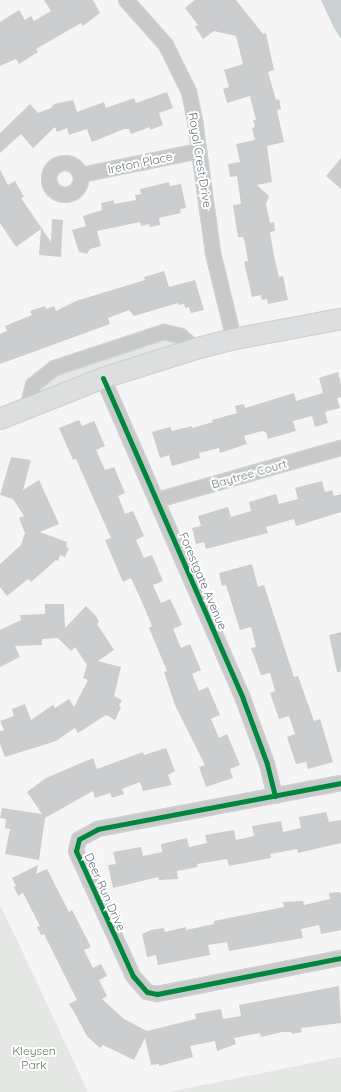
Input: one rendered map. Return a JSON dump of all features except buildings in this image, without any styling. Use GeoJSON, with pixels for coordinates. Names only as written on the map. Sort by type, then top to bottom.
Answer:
{"type":"FeatureCollection","features":[{"type":"Feature","properties":{"kind":"street","name":"Royal Crest Drive"},"geometry":{"type":"LineString","coordinates":[[126,0],[151,25],[177,64],[188,92],[199,151],[214,253],[234,339]]}},
{"type":"Feature","properties":{"kind":"street","name":"Ireton Place"},"geometry":{"type":"LineString","coordinates":[[81,175],[199,151]]}},
{"type":"Feature","properties":{"kind":"street"},"geometry":{"type":"LineString","coordinates":[[0,419],[103,378],[195,349],[234,339],[341,319]]}},
{"type":"Feature","properties":{"kind":"street"},"geometry":{"type":"LineString","coordinates":[[27,408],[33,385],[55,368],[164,332],[172,332],[181,336],[195,349]]}},
{"type":"Feature","properties":{"kind":"street","name":"Forestgate Avenue"},"geometry":{"type":"LineString","coordinates":[[103,378],[243,699],[266,764],[275,796]]}},
{"type":"Feature","properties":{"kind":"street","name":"Baytree Court"},"geometry":{"type":"LineString","coordinates":[[157,500],[341,448]]}},
{"type":"Feature","properties":{"kind":"street","name":"Deer Run Drive"},"geometry":{"type":"LineString","coordinates":[[341,783],[98,828],[79,839],[76,851],[80,864],[133,976],[139,985],[147,992],[157,994],[341,958]]}},
{"type":"Feature","properties":{"kind":"green space"},"geometry":{"type":"Polygon","coordinates":[[[156,334],[195,349],[27,408],[38,378],[156,334]]]}},
{"type":"Feature","properties":{"kind":"green space","name":"Kleysen Park"},"geometry":{"type":"Polygon","coordinates":[[[0,905],[25,957],[88,1092],[0,1092],[0,905]]]}},
{"type":"Feature","properties":{"kind":"green space"},"geometry":{"type":"Polygon","coordinates":[[[341,1057],[341,1092],[169,1092],[341,1057]]]}},
{"type":"Feature","properties":{"kind":"shaded area"},"geometry":{"type":"Polygon","coordinates":[[[321,0],[341,0],[341,39],[334,28],[321,0]]]}},
{"type":"Feature","properties":{"kind":"cycle path"},"geometry":{"type":"LineString","coordinates":[[103,378],[243,699],[267,764],[275,796]]}},
{"type":"Feature","properties":{"kind":"cycle path"},"geometry":{"type":"LineString","coordinates":[[341,783],[98,829],[79,839],[76,851],[133,976],[147,992],[157,994],[341,958]]}}]}
